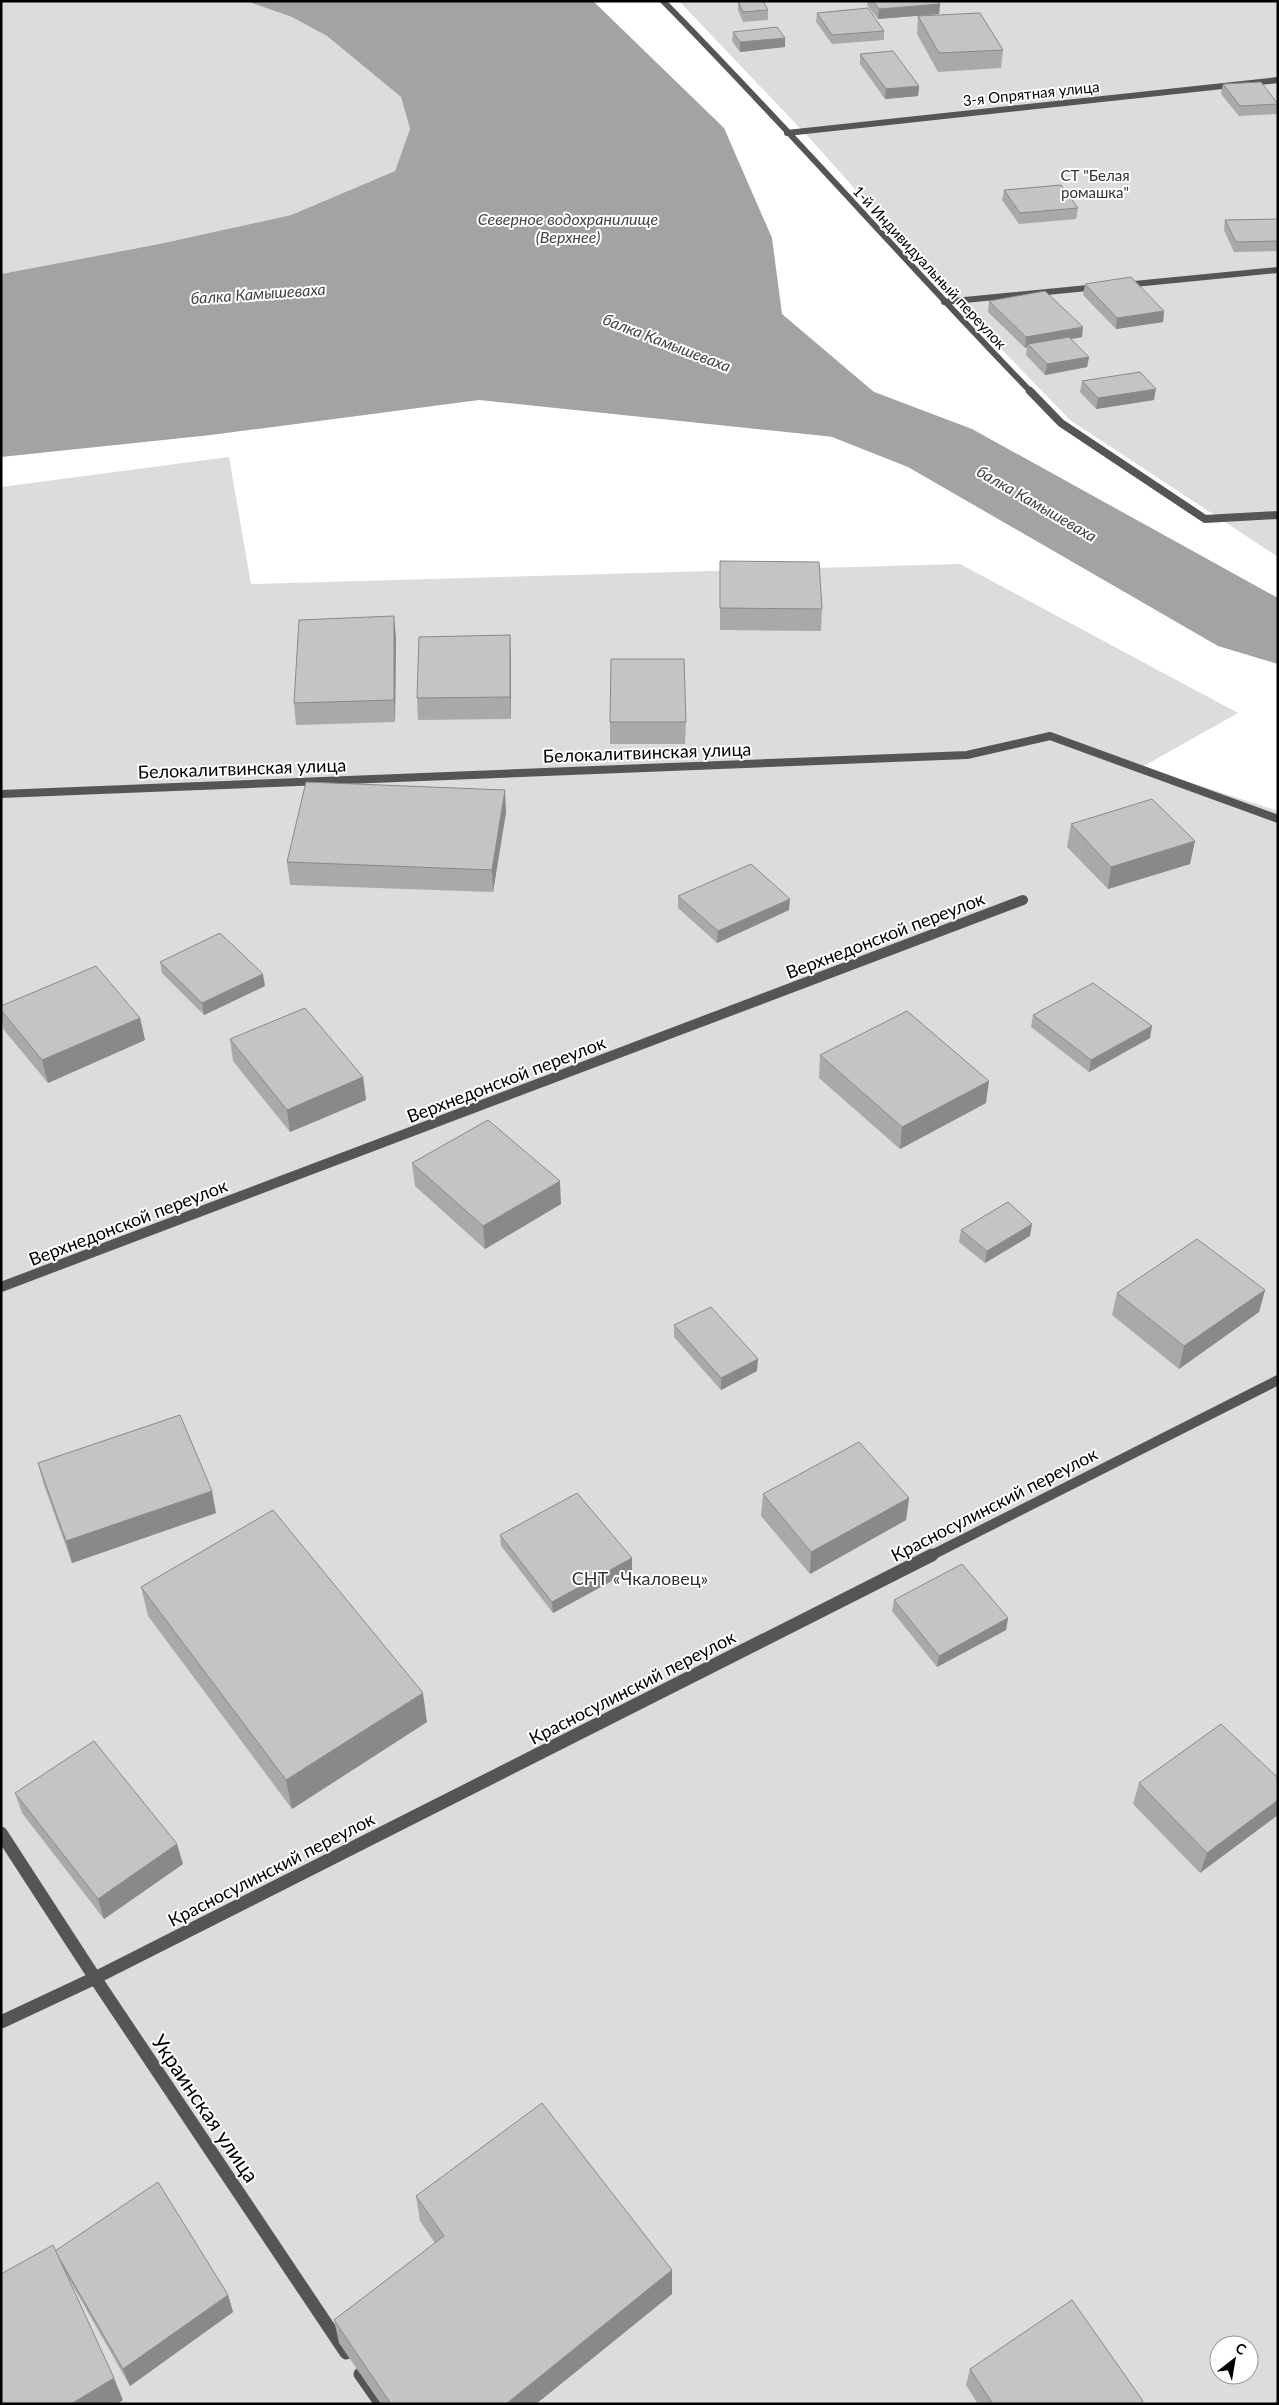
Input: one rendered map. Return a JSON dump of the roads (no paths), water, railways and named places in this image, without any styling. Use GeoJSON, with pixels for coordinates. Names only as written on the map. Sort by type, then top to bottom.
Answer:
{"type":"FeatureCollection","features":[{"type":"Feature","properties":{"kind":"street","name":"1-й Индивидуальный переулок"},"geometry":{"type":"LineString","coordinates":[[663,1],[944,302],[1061,423],[1204,519],[1278,515]]}},
{"type":"Feature","properties":{"kind":"street","name":"3-я Опрятная улица"},"geometry":{"type":"LineString","coordinates":[[787,132],[1278,80]]}},
{"type":"Feature","properties":{"kind":"street"},"geometry":{"type":"LineString","coordinates":[[1121,285],[1278,270]]}},
{"type":"Feature","properties":{"kind":"street"},"geometry":{"type":"LineString","coordinates":[[944,302],[1111,286]]}},
{"type":"Feature","properties":{"kind":"street","name":"Белокалитвинская улица"},"geometry":{"type":"LineString","coordinates":[[1,794],[967,755],[1050,736],[1278,818]]}},
{"type":"Feature","properties":{"kind":"street","name":"Верхнедонской переулок"},"geometry":{"type":"LineString","coordinates":[[1,1287],[1023,900]]}},
{"type":"Feature","properties":{"kind":"street","name":"Красносулинский переулок"},"geometry":{"type":"LineString","coordinates":[[1,2022],[95,1978],[1278,1380]]}},
{"type":"Feature","properties":{"kind":"street","name":"Украинская улица"},"geometry":{"type":"LineString","coordinates":[[1,1833],[95,1978],[380,2404]]}},
{"type":"Feature","properties":{"kind":"water","name":"Северное водохранилище (Верхнее)"},"geometry":{"type":"Polygon","coordinates":[[[246,1],[593,1],[724,128],[772,238],[782,314],[940,448],[479,400],[211,435],[1,457],[1,274],[159,244],[291,215],[395,171],[410,129],[401,97],[327,36],[292,17],[246,1]]]}},
{"type":"Feature","properties":{"kind":"waterway","name":"балка Камышеваха"},"geometry":{"type":"LineString","coordinates":[[772,383],[940,448],[1253,625],[1278,634]]}},
{"type":"Feature","properties":{"kind":"park label","name":"СТ \"Белая ромашка\""},"geometry":{"type":"Point","coordinates":[1095,184]}},
{"type":"Feature","properties":{"kind":"park label","name":"СНТ «Чкаловец»"},"geometry":{"type":"Point","coordinates":[640,1578]}}]}
